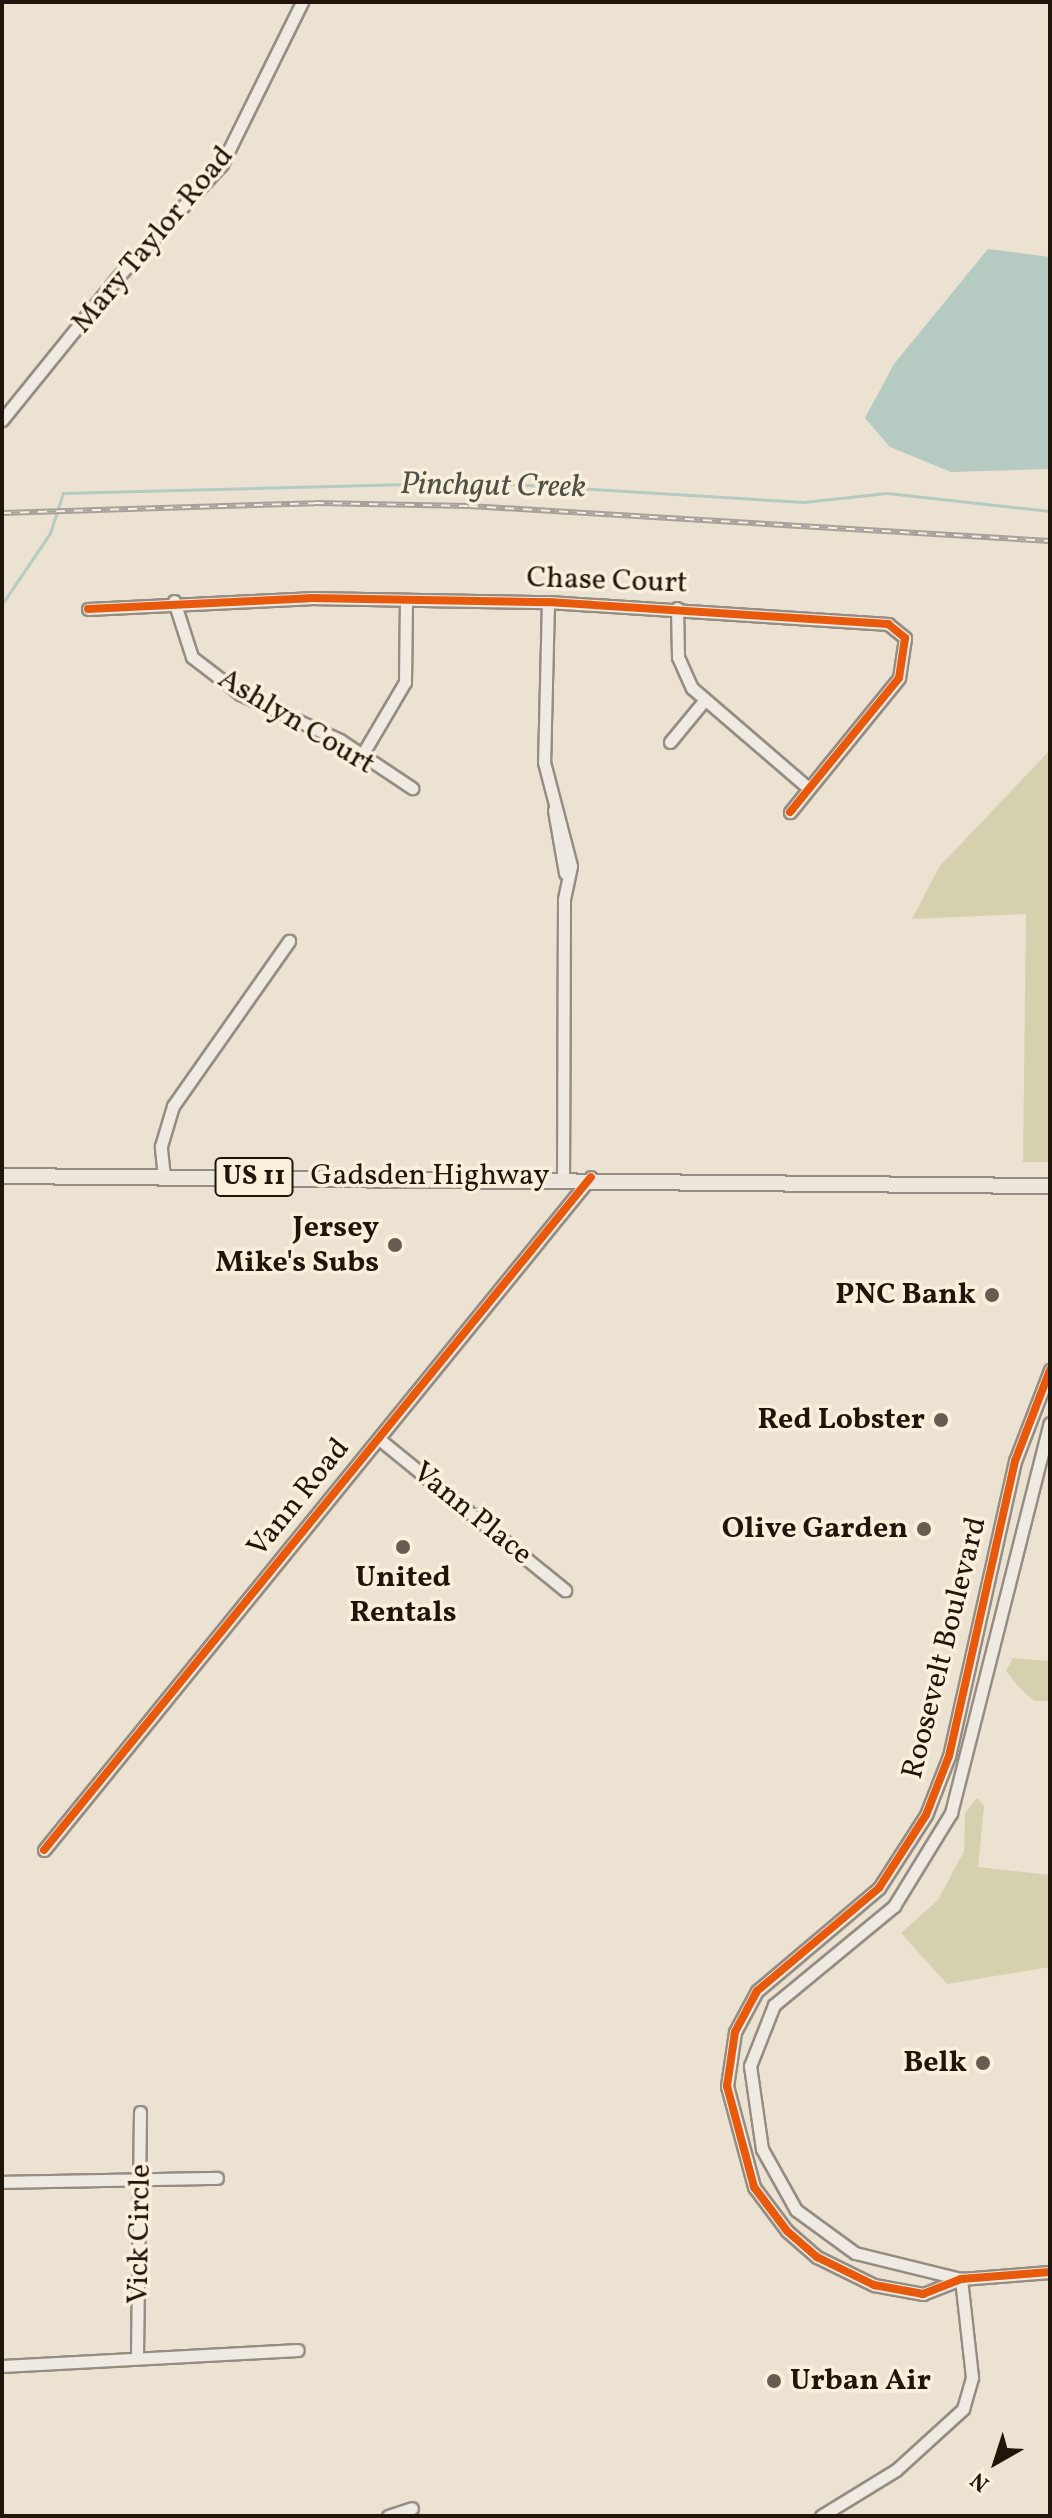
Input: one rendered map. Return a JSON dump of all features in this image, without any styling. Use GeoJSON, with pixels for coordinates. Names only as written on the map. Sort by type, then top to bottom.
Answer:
{"type":"FeatureCollection","features":[{"type":"Feature","properties":{"kind":"main road","name":"Gadsden Highway"},"geometry":{"type":"LineString","coordinates":[[2,1176],[563,1176],[1050,1186]]}},
{"type":"Feature","properties":{"kind":"street","name":"Mary Taylor Road"},"geometry":{"type":"LineString","coordinates":[[2,420],[116,279],[222,164],[302,2]]}},
{"type":"Feature","properties":{"kind":"street"},"geometry":{"type":"LineString","coordinates":[[362,755],[405,682],[406,600]]}},
{"type":"Feature","properties":{"kind":"street","name":"Chase Court"},"geometry":{"type":"LineString","coordinates":[[88,609],[174,601],[548,602],[867,619],[905,638],[899,678],[807,787],[790,812]]}},
{"type":"Feature","properties":{"kind":"street","name":"Ashlyn Court"},"geometry":{"type":"LineString","coordinates":[[174,601],[192,657],[258,704],[362,755],[412,788]]}},
{"type":"Feature","properties":{"kind":"street"},"geometry":{"type":"LineString","coordinates":[[548,602],[544,762],[565,873],[563,1176]]}},
{"type":"Feature","properties":{"kind":"street"},"geometry":{"type":"LineString","coordinates":[[677,608],[678,657],[703,702],[807,787]]}},
{"type":"Feature","properties":{"kind":"street"},"geometry":{"type":"LineString","coordinates":[[670,742],[703,702]]}},
{"type":"Feature","properties":{"kind":"street"},"geometry":{"type":"LineString","coordinates":[[164,1177],[161,1146],[173,1106],[289,941]]}},
{"type":"Feature","properties":{"kind":"street","name":"Vann Road"},"geometry":{"type":"LineString","coordinates":[[44,1850],[591,1177]]}},
{"type":"Feature","properties":{"kind":"street","name":"Roosevelt Boulevard"},"geometry":{"type":"LineString","coordinates":[[961,2279],[943,2292],[898,2291],[843,2271],[800,2243],[744,2163],[727,2068],[757,1991],[879,1888],[926,1815],[952,1745],[1015,1461],[1050,1370]]}},
{"type":"Feature","properties":{"kind":"street","name":"Roosevelt Boulevard"},"geometry":{"type":"LineString","coordinates":[[1050,1423],[951,1813],[894,1906],[774,2005],[750,2066],[762,2149],[796,2210],[855,2253],[961,2279],[1050,2272]]}},
{"type":"Feature","properties":{"kind":"street","name":"Vann Place"},"geometry":{"type":"LineString","coordinates":[[379,1439],[565,1590]]}},
{"type":"Feature","properties":{"kind":"street","name":"Vick Circle"},"geometry":{"type":"LineString","coordinates":[[137,2357],[142,2178],[140,2112]]}},
{"type":"Feature","properties":{"kind":"street"},"geometry":{"type":"LineString","coordinates":[[2,2182],[217,2178]]}},
{"type":"Feature","properties":{"kind":"street"},"geometry":{"type":"LineString","coordinates":[[821,2516],[896,2470],[963,2409],[972,2377],[961,2279]]}},
{"type":"Feature","properties":{"kind":"street"},"geometry":{"type":"LineString","coordinates":[[2,2366],[298,2350]]}},
{"type":"Feature","properties":{"kind":"street"},"geometry":{"type":"LineString","coordinates":[[388,2516],[412,2508]]}},
{"type":"Feature","properties":{"kind":"shaded area"},"geometry":{"type":"Polygon","coordinates":[[[988,249],[1050,257],[1050,469],[951,472],[890,447],[865,418],[894,364],[988,249]]]}},
{"type":"Feature","properties":{"kind":"shaded area"},"geometry":{"type":"Polygon","coordinates":[[[1050,750],[1050,1162],[1023,1162],[1026,914],[912,919],[939,867],[1050,750]]]}},
{"type":"Feature","properties":{"kind":"shaded area"},"geometry":{"type":"Polygon","coordinates":[[[1013,1658],[1050,1661],[1050,1701],[1034,1701],[1019,1687],[1006,1671],[1013,1658]]]}},
{"type":"Feature","properties":{"kind":"shaded area"},"geometry":{"type":"Polygon","coordinates":[[[977,1798],[984,1806],[978,1867],[1050,1875],[1050,1967],[947,1984],[901,1933],[938,1900],[964,1851],[965,1813],[977,1798]]]}},
{"type":"Feature","properties":{"kind":"waterway","name":"Pinchgut Creek"},"geometry":{"type":"LineString","coordinates":[[2,604],[50,533],[63,493],[477,482],[804,502],[887,493],[1050,511]]}},
{"type":"Feature","properties":{"kind":"railway"},"geometry":{"type":"LineString","coordinates":[[2,513],[315,503],[469,506],[1050,541]]}},
{"type":"Feature","properties":{"kind":"cycle path"},"geometry":{"type":"LineString","coordinates":[[88,609],[310,598],[548,602],[888,624],[905,638],[899,678],[790,812]]}},
{"type":"Feature","properties":{"kind":"cycle path"},"geometry":{"type":"LineString","coordinates":[[44,1850],[591,1177]]}},
{"type":"Feature","properties":{"kind":"cycle path"},"geometry":{"type":"LineString","coordinates":[[1050,1370],[1015,1461],[949,1756],[926,1815],[879,1888],[757,1991],[735,2032],[727,2086],[754,2187],[787,2231],[817,2257],[874,2285],[923,2294],[961,2279],[1050,2272]]}},
{"type":"Feature","properties":{"kind":"place","name":"Jersey Mike's Subs"},"geometry":{"type":"Point","coordinates":[395,1245]}},
{"type":"Feature","properties":{"kind":"place","name":"PNC Bank"},"geometry":{"type":"Point","coordinates":[992,1295]}},
{"type":"Feature","properties":{"kind":"place","name":"Red Lobster"},"geometry":{"type":"Point","coordinates":[941,1420]}},
{"type":"Feature","properties":{"kind":"place","name":"Olive Garden"},"geometry":{"type":"Point","coordinates":[924,1529]}},
{"type":"Feature","properties":{"kind":"place","name":"United Rentals"},"geometry":{"type":"Point","coordinates":[403,1547]}},
{"type":"Feature","properties":{"kind":"place","name":"Belk"},"geometry":{"type":"Point","coordinates":[983,2063]}},
{"type":"Feature","properties":{"kind":"place","name":"Urban Air"},"geometry":{"type":"Point","coordinates":[774,2381]}}]}
